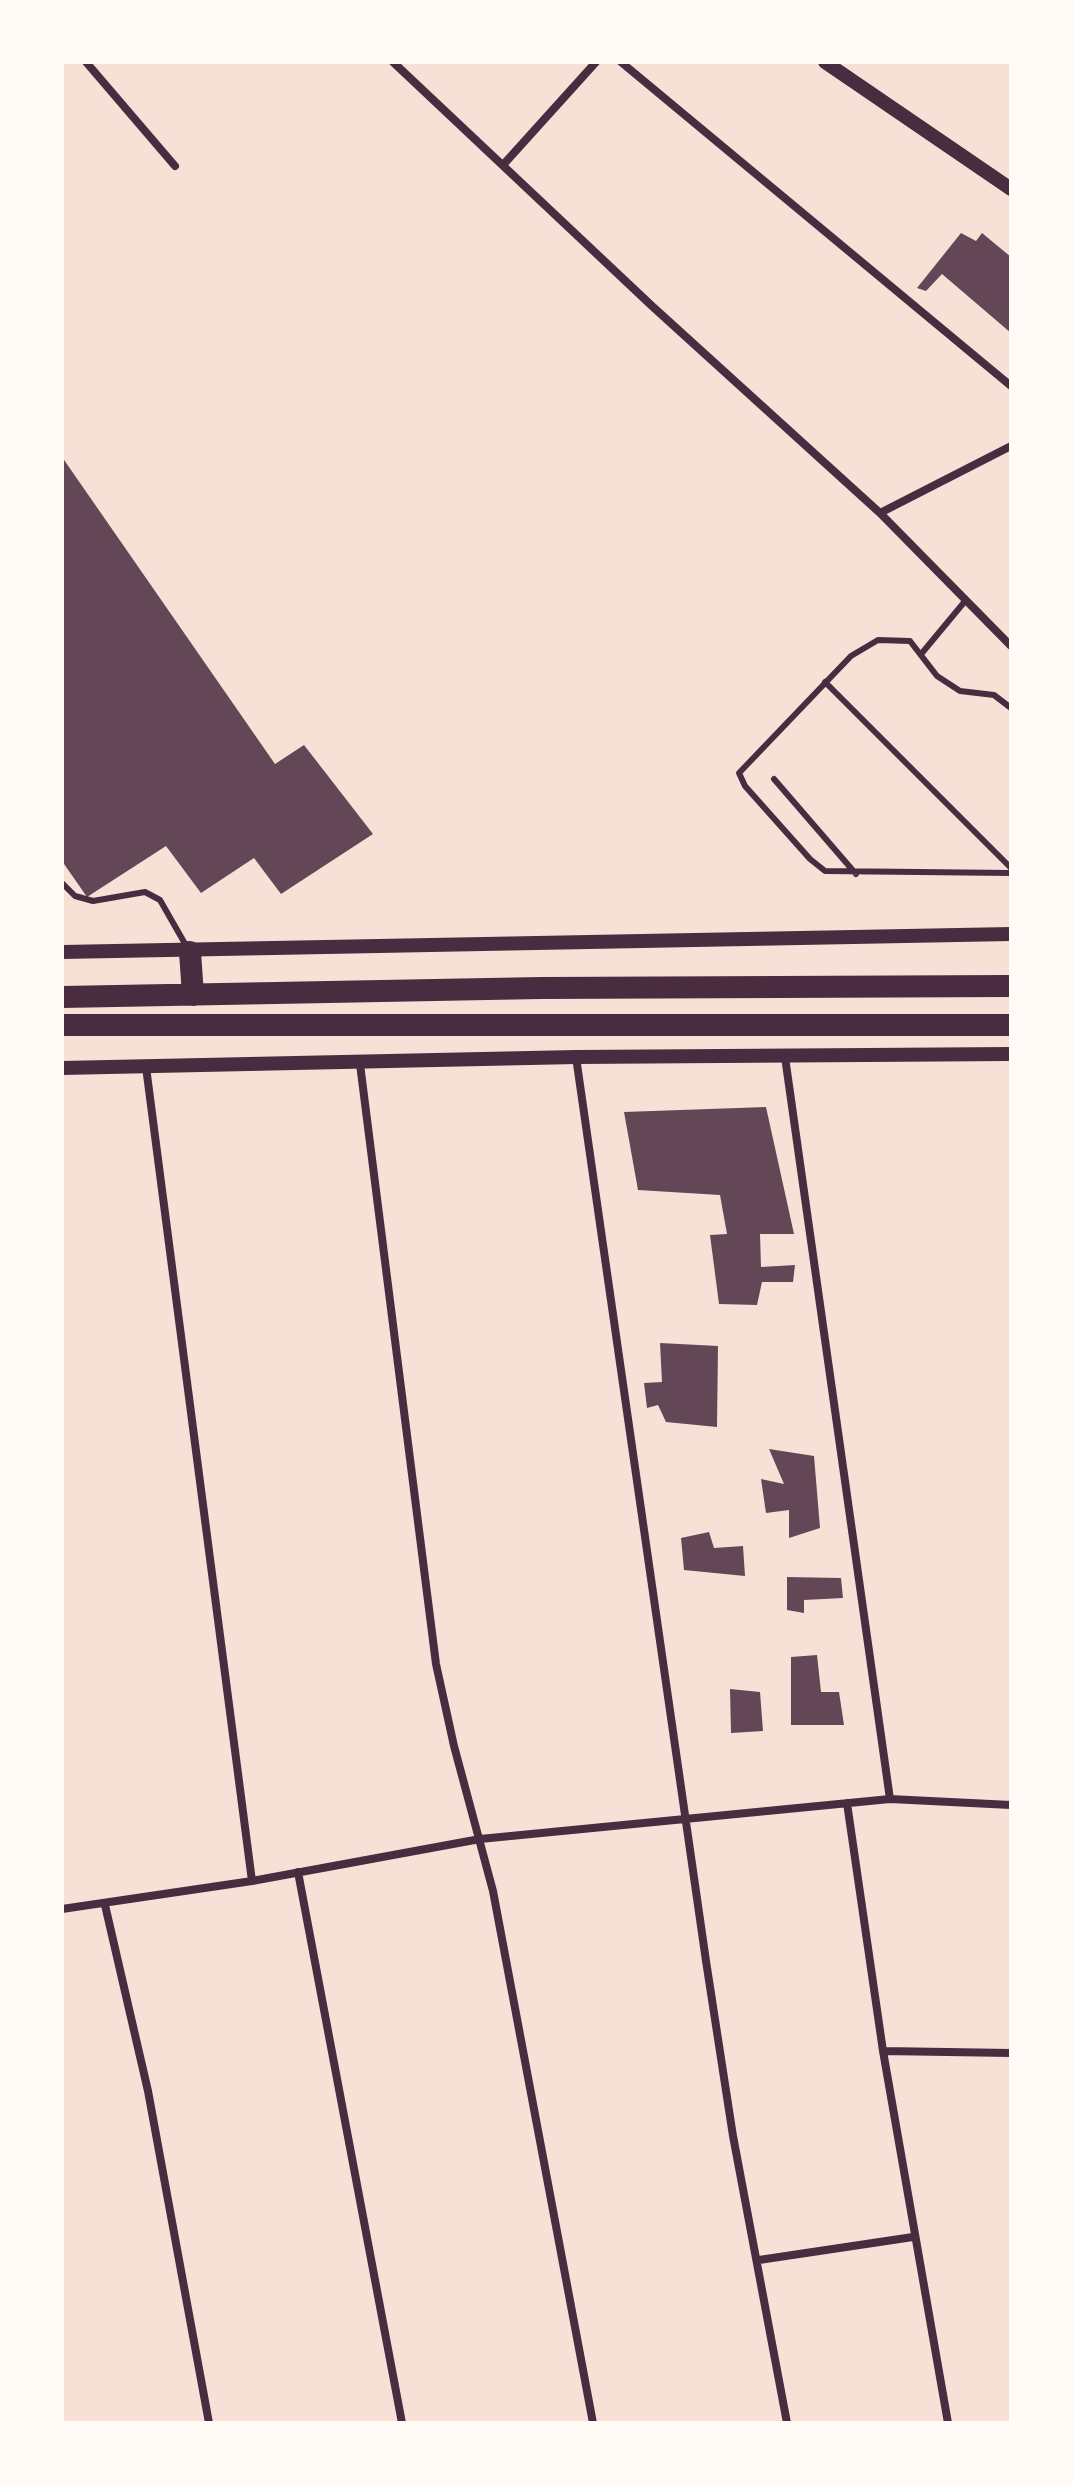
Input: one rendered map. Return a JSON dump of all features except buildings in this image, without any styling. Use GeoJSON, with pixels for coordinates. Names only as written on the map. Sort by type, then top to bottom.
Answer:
{"type":"FeatureCollection","features":[{"type":"Feature","properties":{"kind":"highway"},"geometry":{"type":"LineString","coordinates":[[190,952],[193,995]]}},
{"type":"Feature","properties":{"kind":"highway"},"geometry":{"type":"LineString","coordinates":[[62,997],[541,988],[1011,986]]}},
{"type":"Feature","properties":{"kind":"highway"},"geometry":{"type":"LineString","coordinates":[[62,1025],[1011,1025]]}},
{"type":"Feature","properties":{"kind":"street"},"geometry":{"type":"LineString","coordinates":[[86,62],[175,166]]}},
{"type":"Feature","properties":{"kind":"street"},"geometry":{"type":"LineString","coordinates":[[393,62],[880,513],[1011,646]]}},
{"type":"Feature","properties":{"kind":"street"},"geometry":{"type":"LineString","coordinates":[[503,165],[596,62]]}},
{"type":"Feature","properties":{"kind":"street"},"geometry":{"type":"LineString","coordinates":[[621,62],[1011,386]]}},
{"type":"Feature","properties":{"kind":"street"},"geometry":{"type":"LineString","coordinates":[[825,62],[1011,189]]}},
{"type":"Feature","properties":{"kind":"street"},"geometry":{"type":"LineString","coordinates":[[880,513],[1011,446]]}},
{"type":"Feature","properties":{"kind":"street"},"geometry":{"type":"LineString","coordinates":[[62,952],[190,952],[1011,934]]}},
{"type":"Feature","properties":{"kind":"street"},"geometry":{"type":"LineString","coordinates":[[62,1068],[576,1057],[1011,1054]]}},
{"type":"Feature","properties":{"kind":"street"},"geometry":{"type":"LineString","coordinates":[[576,1057],[733,2136],[759,2260],[787,2423]]}},
{"type":"Feature","properties":{"kind":"street"},"geometry":{"type":"LineString","coordinates":[[785,1057],[890,1799]]}},
{"type":"Feature","properties":{"kind":"street"},"geometry":{"type":"LineString","coordinates":[[360,1064],[436,1664],[454,1746],[493,1891],[593,2423]]}},
{"type":"Feature","properties":{"kind":"street"},"geometry":{"type":"LineString","coordinates":[[146,1067],[252,1881]]}},
{"type":"Feature","properties":{"kind":"street"},"geometry":{"type":"LineString","coordinates":[[62,1909],[252,1881],[480,1839],[890,1799],[1011,1805]]}},
{"type":"Feature","properties":{"kind":"street"},"geometry":{"type":"LineString","coordinates":[[847,1803],[913,2237],[948,2423]]}},
{"type":"Feature","properties":{"kind":"street"},"geometry":{"type":"LineString","coordinates":[[298,1872],[402,2423]]}},
{"type":"Feature","properties":{"kind":"street"},"geometry":{"type":"LineString","coordinates":[[105,1905],[148,2091],[209,2423]]}},
{"type":"Feature","properties":{"kind":"street"},"geometry":{"type":"LineString","coordinates":[[883,2051],[1011,2053]]}},
{"type":"Feature","properties":{"kind":"street"},"geometry":{"type":"LineString","coordinates":[[759,2260],[913,2237]]}},
{"type":"Feature","properties":{"kind":"lane"},"geometry":{"type":"LineString","coordinates":[[922,653],[966,600]]}},
{"type":"Feature","properties":{"kind":"lane"},"geometry":{"type":"LineString","coordinates":[[1011,708],[994,695],[960,691],[937,676],[910,641],[878,640],[851,656],[739,773],[745,786],[810,859],[825,871],[856,874],[1011,870]]}},
{"type":"Feature","properties":{"kind":"lane"},"geometry":{"type":"LineString","coordinates":[[825,682],[1011,870]]}},
{"type":"Feature","properties":{"kind":"lane"},"geometry":{"type":"LineString","coordinates":[[774,779],[856,874]]}},
{"type":"Feature","properties":{"kind":"lane"},"geometry":{"type":"LineString","coordinates":[[62,883],[75,896],[93,901],[145,892],[160,900],[190,952]]}}]}
